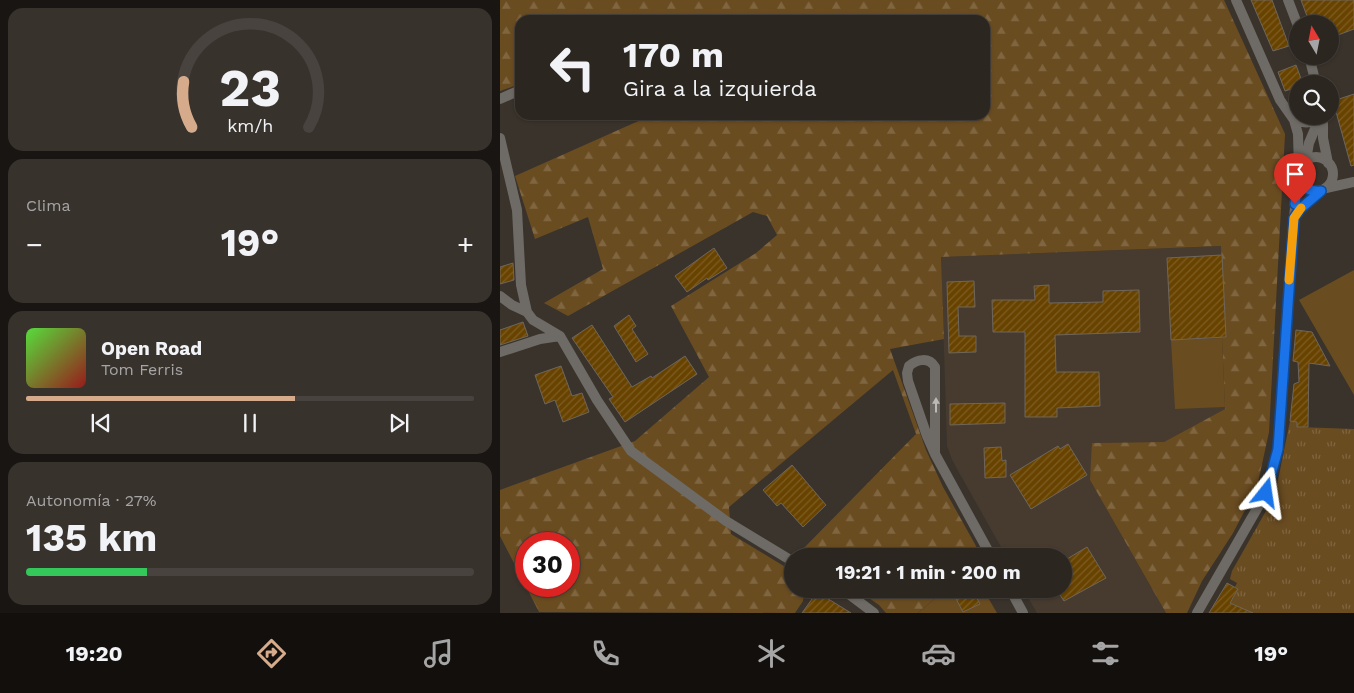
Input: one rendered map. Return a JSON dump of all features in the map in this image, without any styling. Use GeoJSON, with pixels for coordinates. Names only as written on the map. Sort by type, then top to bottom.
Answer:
{"type":"FeatureCollection","features":[{"type":"Feature","properties":{"kind":"street"},"geometry":{"type":"LineString","coordinates":[[1236,0],[1280,100],[1289,113]]}},
{"type":"Feature","properties":{"kind":"street"},"geometry":{"type":"LineString","coordinates":[[1288,0],[1294,15]]}},
{"type":"Feature","properties":{"kind":"street"},"geometry":{"type":"LineString","coordinates":[[500,99],[515,92]]}},
{"type":"Feature","properties":{"kind":"street"},"geometry":{"type":"LineString","coordinates":[[1197,613],[1266,493],[1278,449],[1294,218],[1299,173],[1298,134],[1295,125]]}},
{"type":"Feature","properties":{"kind":"street"},"geometry":{"type":"LineString","coordinates":[[1317,125],[1308,143],[1306,160],[1299,173],[1304,187],[1310,191],[1323,190],[1354,182]]}},
{"type":"Feature","properties":{"kind":"street"},"geometry":{"type":"LineString","coordinates":[[1294,218],[1300,209],[1323,190],[1332,179],[1333,173],[1328,163],[1322,125]]}},
{"type":"Feature","properties":{"kind":"street"},"geometry":{"type":"LineString","coordinates":[[500,138],[517,210],[521,285],[527,312],[533,320],[560,336],[597,400],[631,452],[726,521],[784,556]]}},
{"type":"Feature","properties":{"kind":"street"},"geometry":{"type":"LineString","coordinates":[[1306,160],[1318,157],[1328,163]]}},
{"type":"Feature","properties":{"kind":"street"},"geometry":{"type":"LineString","coordinates":[[1333,173],[1354,182]]}},
{"type":"Feature","properties":{"kind":"street"},"geometry":{"type":"LineString","coordinates":[[500,296],[512,305],[527,312]]}},
{"type":"Feature","properties":{"kind":"street"},"geometry":{"type":"LineString","coordinates":[[500,352],[540,338],[560,336]]}},
{"type":"Feature","properties":{"kind":"street"},"geometry":{"type":"LineString","coordinates":[[935,454],[935,367],[928,360],[918,361],[909,366],[907,373],[908,381],[935,454],[987,548]]}},
{"type":"Feature","properties":{"kind":"street"},"geometry":{"type":"LineString","coordinates":[[854,598],[874,613]]}},
{"type":"Feature","properties":{"kind":"street"},"geometry":{"type":"LineString","coordinates":[[1015,598],[1023,613]]}},
{"type":"Feature","properties":{"kind":"shaded area"},"geometry":{"type":"Polygon","coordinates":[[[1222,246],[1226,337],[1222,338],[1225,409],[1164,442],[1093,443],[1090,480],[1166,613],[1037,613],[1028,598],[1072,598],[1072,548],[1002,548],[952,460],[947,446],[941,257],[1222,246]]]}},
{"type":"Feature","properties":{"kind":"green space"},"geometry":{"type":"Polygon","coordinates":[[[500,0],[1224,0],[1285,134],[1269,432],[1257,487],[1233,533],[1202,581],[1187,613],[1166,613],[1090,480],[1092,443],[1164,442],[1225,409],[1222,338],[1226,337],[1221,246],[941,257],[944,339],[890,349],[926,450],[943,487],[976,548],[804,548],[916,434],[893,370],[729,507],[731,534],[784,566],[784,598],[803,598],[795,613],[539,612],[531,597],[580,597],[580,532],[515,532],[515,565],[500,536],[500,490],[635,441],[709,377],[671,306],[756,253],[777,235],[767,216],[753,212],[568,316],[544,303],[603,269],[588,217],[535,239],[515,176],[641,120],[990,120],[990,15],[515,15],[515,86],[500,91],[500,0]]]}},
{"type":"Feature","properties":{"kind":"green space"},"geometry":{"type":"Polygon","coordinates":[[[1354,270],[1354,395],[1299,300],[1354,270]]]}},
{"type":"Feature","properties":{"kind":"green space"},"geometry":{"type":"Polygon","coordinates":[[[1222,338],[1225,407],[1175,409],[1171,340],[1222,338]]]}},
{"type":"Feature","properties":{"kind":"green space"},"geometry":{"type":"Polygon","coordinates":[[[1290,421],[1297,422],[1297,427],[1354,429],[1354,613],[1237,613],[1241,608],[1230,603],[1238,589],[1235,587],[1237,583],[1230,579],[1232,571],[1275,495],[1290,421]]]}},
{"type":"Feature","properties":{"kind":"green space"},"geometry":{"type":"Polygon","coordinates":[[[869,598],[936,598],[918,613],[886,613],[869,598]]]}},
{"type":"Feature","properties":{"kind":"green space"},"geometry":{"type":"Polygon","coordinates":[[[936,598],[988,598],[997,613],[918,613],[936,598]]]}},
{"type":"Feature","properties":{"kind":"building"},"geometry":{"type":"Polygon","coordinates":[[[1251,0],[1272,0],[1289,46],[1273,51],[1251,0]]]}},
{"type":"Feature","properties":{"kind":"building"},"geometry":{"type":"Polygon","coordinates":[[[1301,0],[1354,0],[1354,29],[1339,35],[1339,15],[1307,15],[1301,0]]]}},
{"type":"Feature","properties":{"kind":"building"},"geometry":{"type":"Polygon","coordinates":[[[1296,65],[1300,75],[1289,75],[1289,90],[1285,91],[1278,72],[1296,65]]]}},
{"type":"Feature","properties":{"kind":"building"},"geometry":{"type":"Polygon","coordinates":[[[1354,94],[1354,165],[1351,166],[1339,123],[1339,99],[1354,94]]]}},
{"type":"Feature","properties":{"kind":"building"},"geometry":{"type":"Polygon","coordinates":[[[714,248],[727,268],[708,280],[707,278],[687,292],[675,276],[714,248]]]}},
{"type":"Feature","properties":{"kind":"building"},"geometry":{"type":"Polygon","coordinates":[[[1222,255],[1226,337],[1171,340],[1167,258],[1222,255]]]}},
{"type":"Feature","properties":{"kind":"building"},"geometry":{"type":"Polygon","coordinates":[[[513,263],[514,280],[500,284],[500,267],[513,263]]]}},
{"type":"Feature","properties":{"kind":"building"},"geometry":{"type":"Polygon","coordinates":[[[974,281],[975,307],[958,307],[959,336],[976,336],[976,352],[949,353],[947,282],[974,281]]]}},
{"type":"Feature","properties":{"kind":"building"},"geometry":{"type":"Polygon","coordinates":[[[1049,285],[1049,303],[1103,302],[1103,291],[1139,290],[1140,332],[1055,335],[1056,372],[1099,372],[1100,406],[1057,408],[1057,417],[1025,417],[1025,332],[993,332],[992,300],[1035,300],[1034,286],[1049,285]]]}},
{"type":"Feature","properties":{"kind":"building"},"geometry":{"type":"Polygon","coordinates":[[[629,315],[636,326],[632,329],[648,354],[636,362],[614,326],[629,315]]]}},
{"type":"Feature","properties":{"kind":"building"},"geometry":{"type":"Polygon","coordinates":[[[523,322],[528,336],[500,345],[500,330],[523,322]]]}},
{"type":"Feature","properties":{"kind":"building"},"geometry":{"type":"Polygon","coordinates":[[[592,325],[632,387],[651,376],[652,378],[685,356],[697,374],[625,422],[609,399],[613,397],[572,338],[592,325]]]}},
{"type":"Feature","properties":{"kind":"building"},"geometry":{"type":"Polygon","coordinates":[[[1296,330],[1312,332],[1330,366],[1309,363],[1308,427],[1297,427],[1297,422],[1290,421],[1294,384],[1299,382],[1298,362],[1293,361],[1296,330]]]}},
{"type":"Feature","properties":{"kind":"building"},"geometry":{"type":"Polygon","coordinates":[[[561,366],[572,396],[582,393],[589,412],[563,422],[555,400],[545,404],[535,375],[561,366]]]}},
{"type":"Feature","properties":{"kind":"building"},"geometry":{"type":"Polygon","coordinates":[[[1005,403],[1005,423],[950,425],[950,404],[1005,403]]]}},
{"type":"Feature","properties":{"kind":"building"},"geometry":{"type":"Polygon","coordinates":[[[1068,444],[1087,475],[1031,509],[1010,475],[1058,446],[1060,449],[1068,444]]]}},
{"type":"Feature","properties":{"kind":"building"},"geometry":{"type":"Polygon","coordinates":[[[1001,447],[1002,461],[1006,460],[1006,477],[985,478],[984,448],[1001,447]]]}},
{"type":"Feature","properties":{"kind":"building"},"geometry":{"type":"Polygon","coordinates":[[[792,465],[826,505],[803,527],[781,503],[777,506],[763,490],[792,465]]]}},
{"type":"Feature","properties":{"kind":"building"},"geometry":{"type":"Polygon","coordinates":[[[1087,547],[1106,578],[1072,597],[1072,556],[1087,547]]]}},
{"type":"Feature","properties":{"kind":"building"},"geometry":{"type":"Polygon","coordinates":[[[1227,583],[1238,589],[1230,603],[1253,613],[1209,613],[1227,583]]]}},
{"type":"Feature","properties":{"kind":"building"},"geometry":{"type":"Polygon","coordinates":[[[813,598],[827,598],[851,613],[802,613],[813,598]]]}},
{"type":"Feature","properties":{"kind":"building"},"geometry":{"type":"Polygon","coordinates":[[[956,598],[977,598],[980,604],[963,612],[956,598]]]}},
{"type":"Feature","properties":{"kind":"slow traffic"},"geometry":{"type":"LineString","coordinates":[[1289,280],[1294,218],[1301,208]]}},
{"type":"Feature","properties":{"kind":"route"},"geometry":{"type":"LineString","coordinates":[[1266,493],[1278,449],[1294,218],[1300,209],[1321,191],[1310,191],[1304,187],[1298,176],[1295,204]]}}]}
